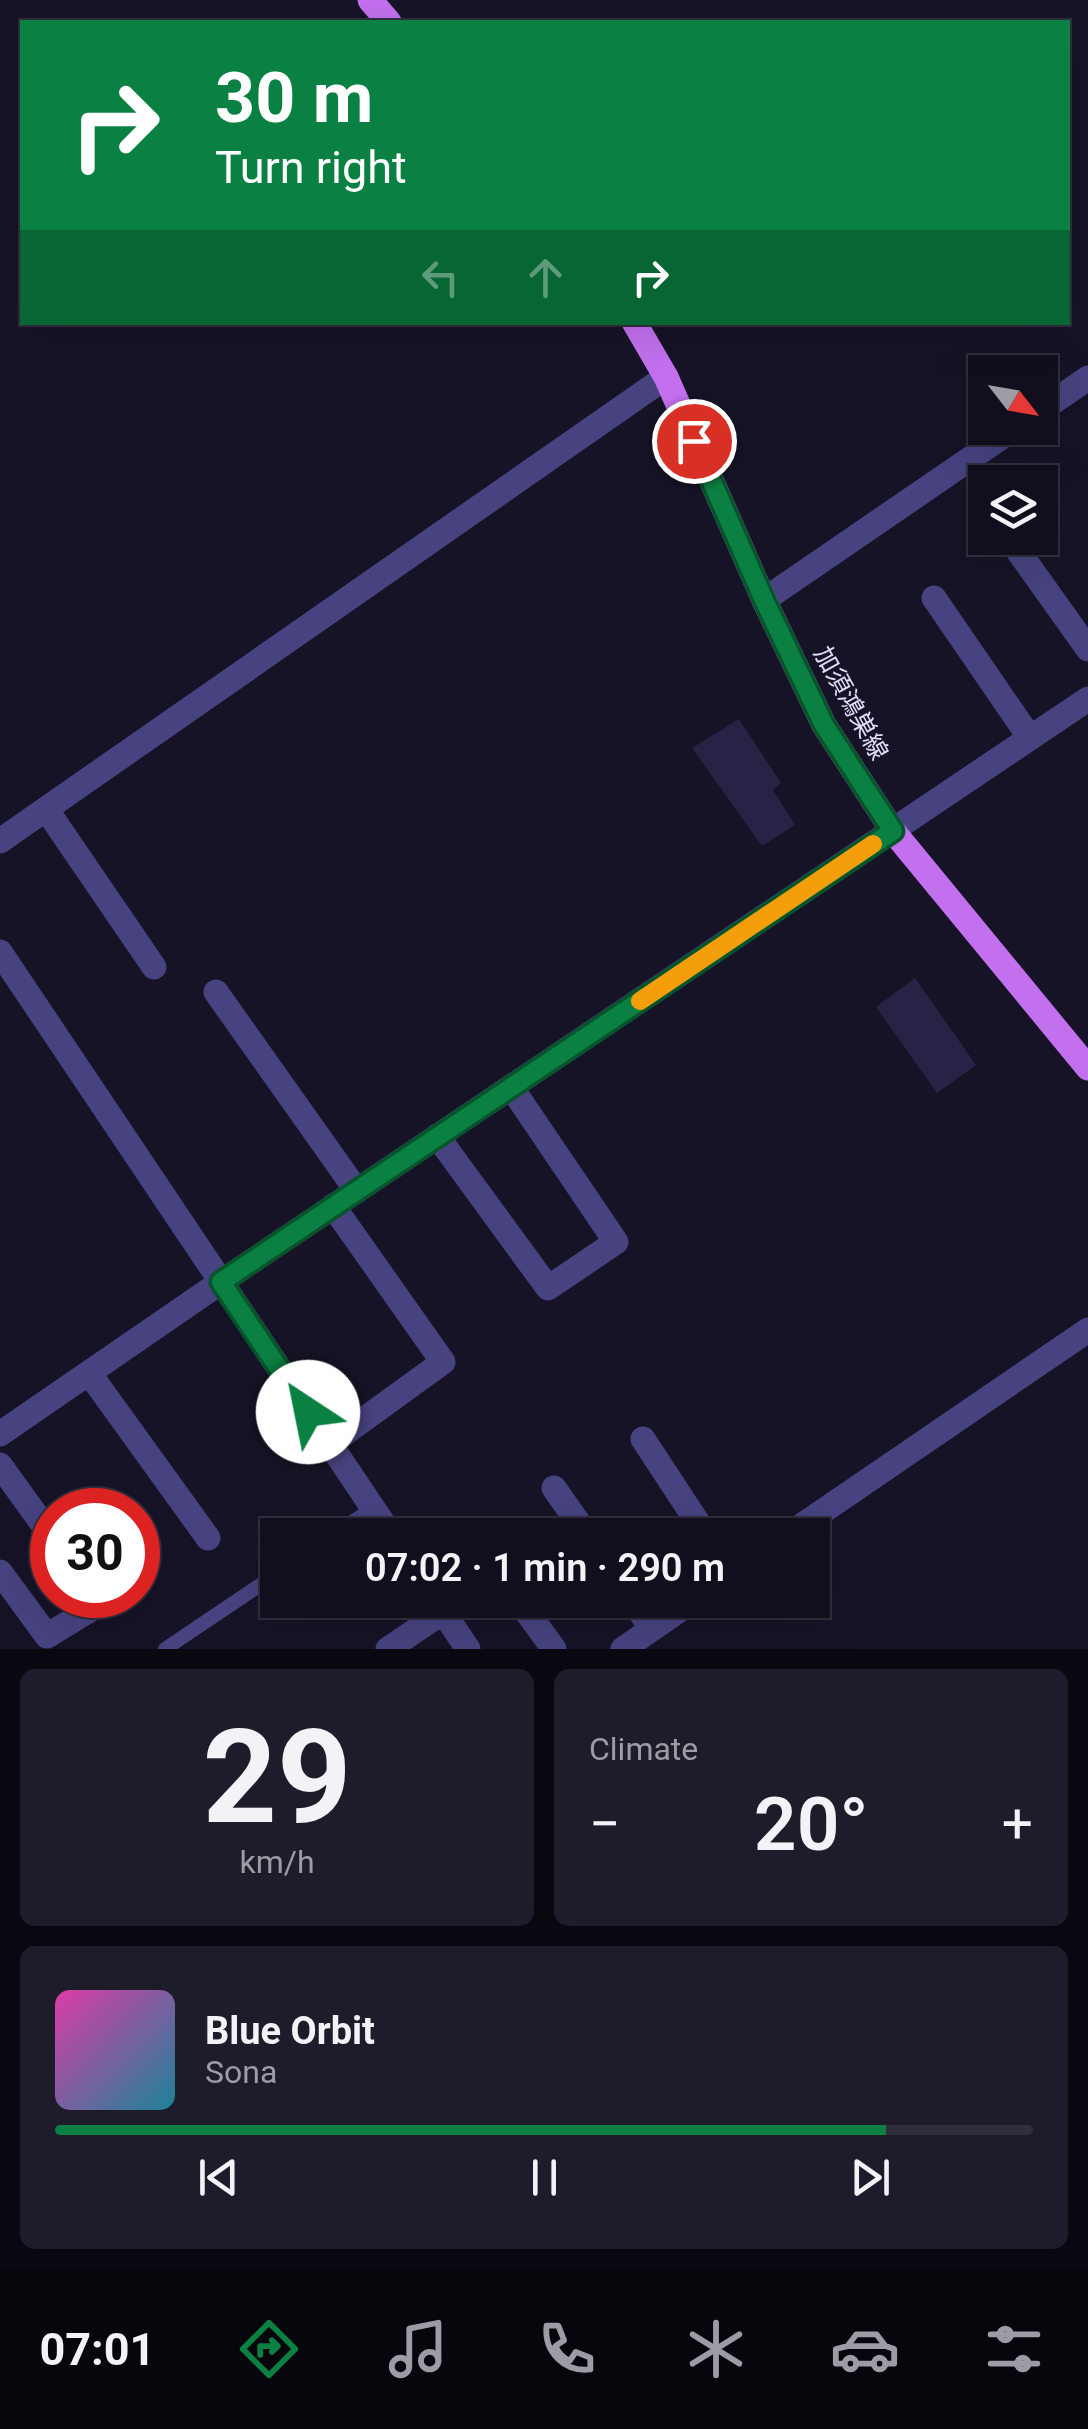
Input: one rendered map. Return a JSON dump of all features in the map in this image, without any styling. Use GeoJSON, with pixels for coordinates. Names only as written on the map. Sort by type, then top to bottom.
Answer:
{"type":"FeatureCollection","features":[{"type":"Feature","properties":{"kind":"main road"},"geometry":{"type":"LineString","coordinates":[[370,0],[388,20]]}},
{"type":"Feature","properties":{"kind":"main road","name":"加須鴻巣線"},"geometry":{"type":"LineString","coordinates":[[636,325],[666,377],[824,725],[893,831],[1088,1068]]}},
{"type":"Feature","properties":{"kind":"street"},"geometry":{"type":"LineString","coordinates":[[0,841],[666,377]]}},
{"type":"Feature","properties":{"kind":"street"},"geometry":{"type":"LineString","coordinates":[[1058,398],[1088,378]]}},
{"type":"Feature","properties":{"kind":"street"},"geometry":{"type":"LineString","coordinates":[[764,600],[990,445]]}},
{"type":"Feature","properties":{"kind":"street"},"geometry":{"type":"LineString","coordinates":[[1021,555],[1088,649]]}},
{"type":"Feature","properties":{"kind":"street"},"geometry":{"type":"LineString","coordinates":[[934,598],[1030,738]]}},
{"type":"Feature","properties":{"kind":"street"},"geometry":{"type":"LineString","coordinates":[[0,1434],[1088,699]]}},
{"type":"Feature","properties":{"kind":"street"},"geometry":{"type":"LineString","coordinates":[[46,809],[154,967]]}},
{"type":"Feature","properties":{"kind":"street"},"geometry":{"type":"LineString","coordinates":[[0,952],[380,1518]]}},
{"type":"Feature","properties":{"kind":"street"},"geometry":{"type":"LineString","coordinates":[[216,992],[357,1190]]}},
{"type":"Feature","properties":{"kind":"street"},"geometry":{"type":"LineString","coordinates":[[438,1136],[548,1288],[616,1242],[511,1087]]}},
{"type":"Feature","properties":{"kind":"street"},"geometry":{"type":"LineString","coordinates":[[330,1444],[443,1362],[334,1206]]}},
{"type":"Feature","properties":{"kind":"street"},"geometry":{"type":"LineString","coordinates":[[813,1518],[1088,1330]]}},
{"type":"Feature","properties":{"kind":"street"},"geometry":{"type":"LineString","coordinates":[[89,1373],[208,1538]]}},
{"type":"Feature","properties":{"kind":"street"},"geometry":{"type":"LineString","coordinates":[[643,1440],[695,1518]]}},
{"type":"Feature","properties":{"kind":"street"},"geometry":{"type":"LineString","coordinates":[[0,1465],[30,1507]]}},
{"type":"Feature","properties":{"kind":"street"},"geometry":{"type":"LineString","coordinates":[[554,1488],[574,1518]]}},
{"type":"Feature","properties":{"kind":"street"},"geometry":{"type":"LineString","coordinates":[[0,1572],[30,1614]]}},
{"type":"Feature","properties":{"kind":"street"},"geometry":{"type":"LineString","coordinates":[[33,1618],[46,1636],[76,1618]]}},
{"type":"Feature","properties":{"kind":"street"},"geometry":{"type":"LineString","coordinates":[[388,1649],[425,1618]]}},
{"type":"Feature","properties":{"kind":"street"},"geometry":{"type":"LineString","coordinates":[[447,1618],[468,1649]]}},
{"type":"Feature","properties":{"kind":"street"},"geometry":{"type":"LineString","coordinates":[[531,1618],[554,1649]]}},
{"type":"Feature","properties":{"kind":"street"},"geometry":{"type":"LineString","coordinates":[[644,1618],[652,1629]]}},
{"type":"Feature","properties":{"kind":"street"},"geometry":{"type":"LineString","coordinates":[[623,1649],[668,1618]]}},
{"type":"Feature","properties":{"kind":"lane"},"geometry":{"type":"LineString","coordinates":[[358,1518],[373,1508]]}},
{"type":"Feature","properties":{"kind":"lane"},"geometry":{"type":"LineString","coordinates":[[165,1649],[260,1585]]}},
{"type":"Feature","properties":{"kind":"building"},"geometry":{"type":"Polygon","coordinates":[[[739,719],[781,783],[773,790],[795,825],[762,846],[692,748],[739,719]]]}},
{"type":"Feature","properties":{"kind":"building"},"geometry":{"type":"Polygon","coordinates":[[[915,978],[976,1065],[937,1093],[876,1007],[915,978]]]}},
{"type":"Feature","properties":{"kind":"slow traffic"},"geometry":{"type":"LineString","coordinates":[[640,1001],[873,844]]}},
{"type":"Feature","properties":{"kind":"route"},"geometry":{"type":"LineString","coordinates":[[308,1412],[221,1282],[893,831],[824,725],[694,441]]}}]}
